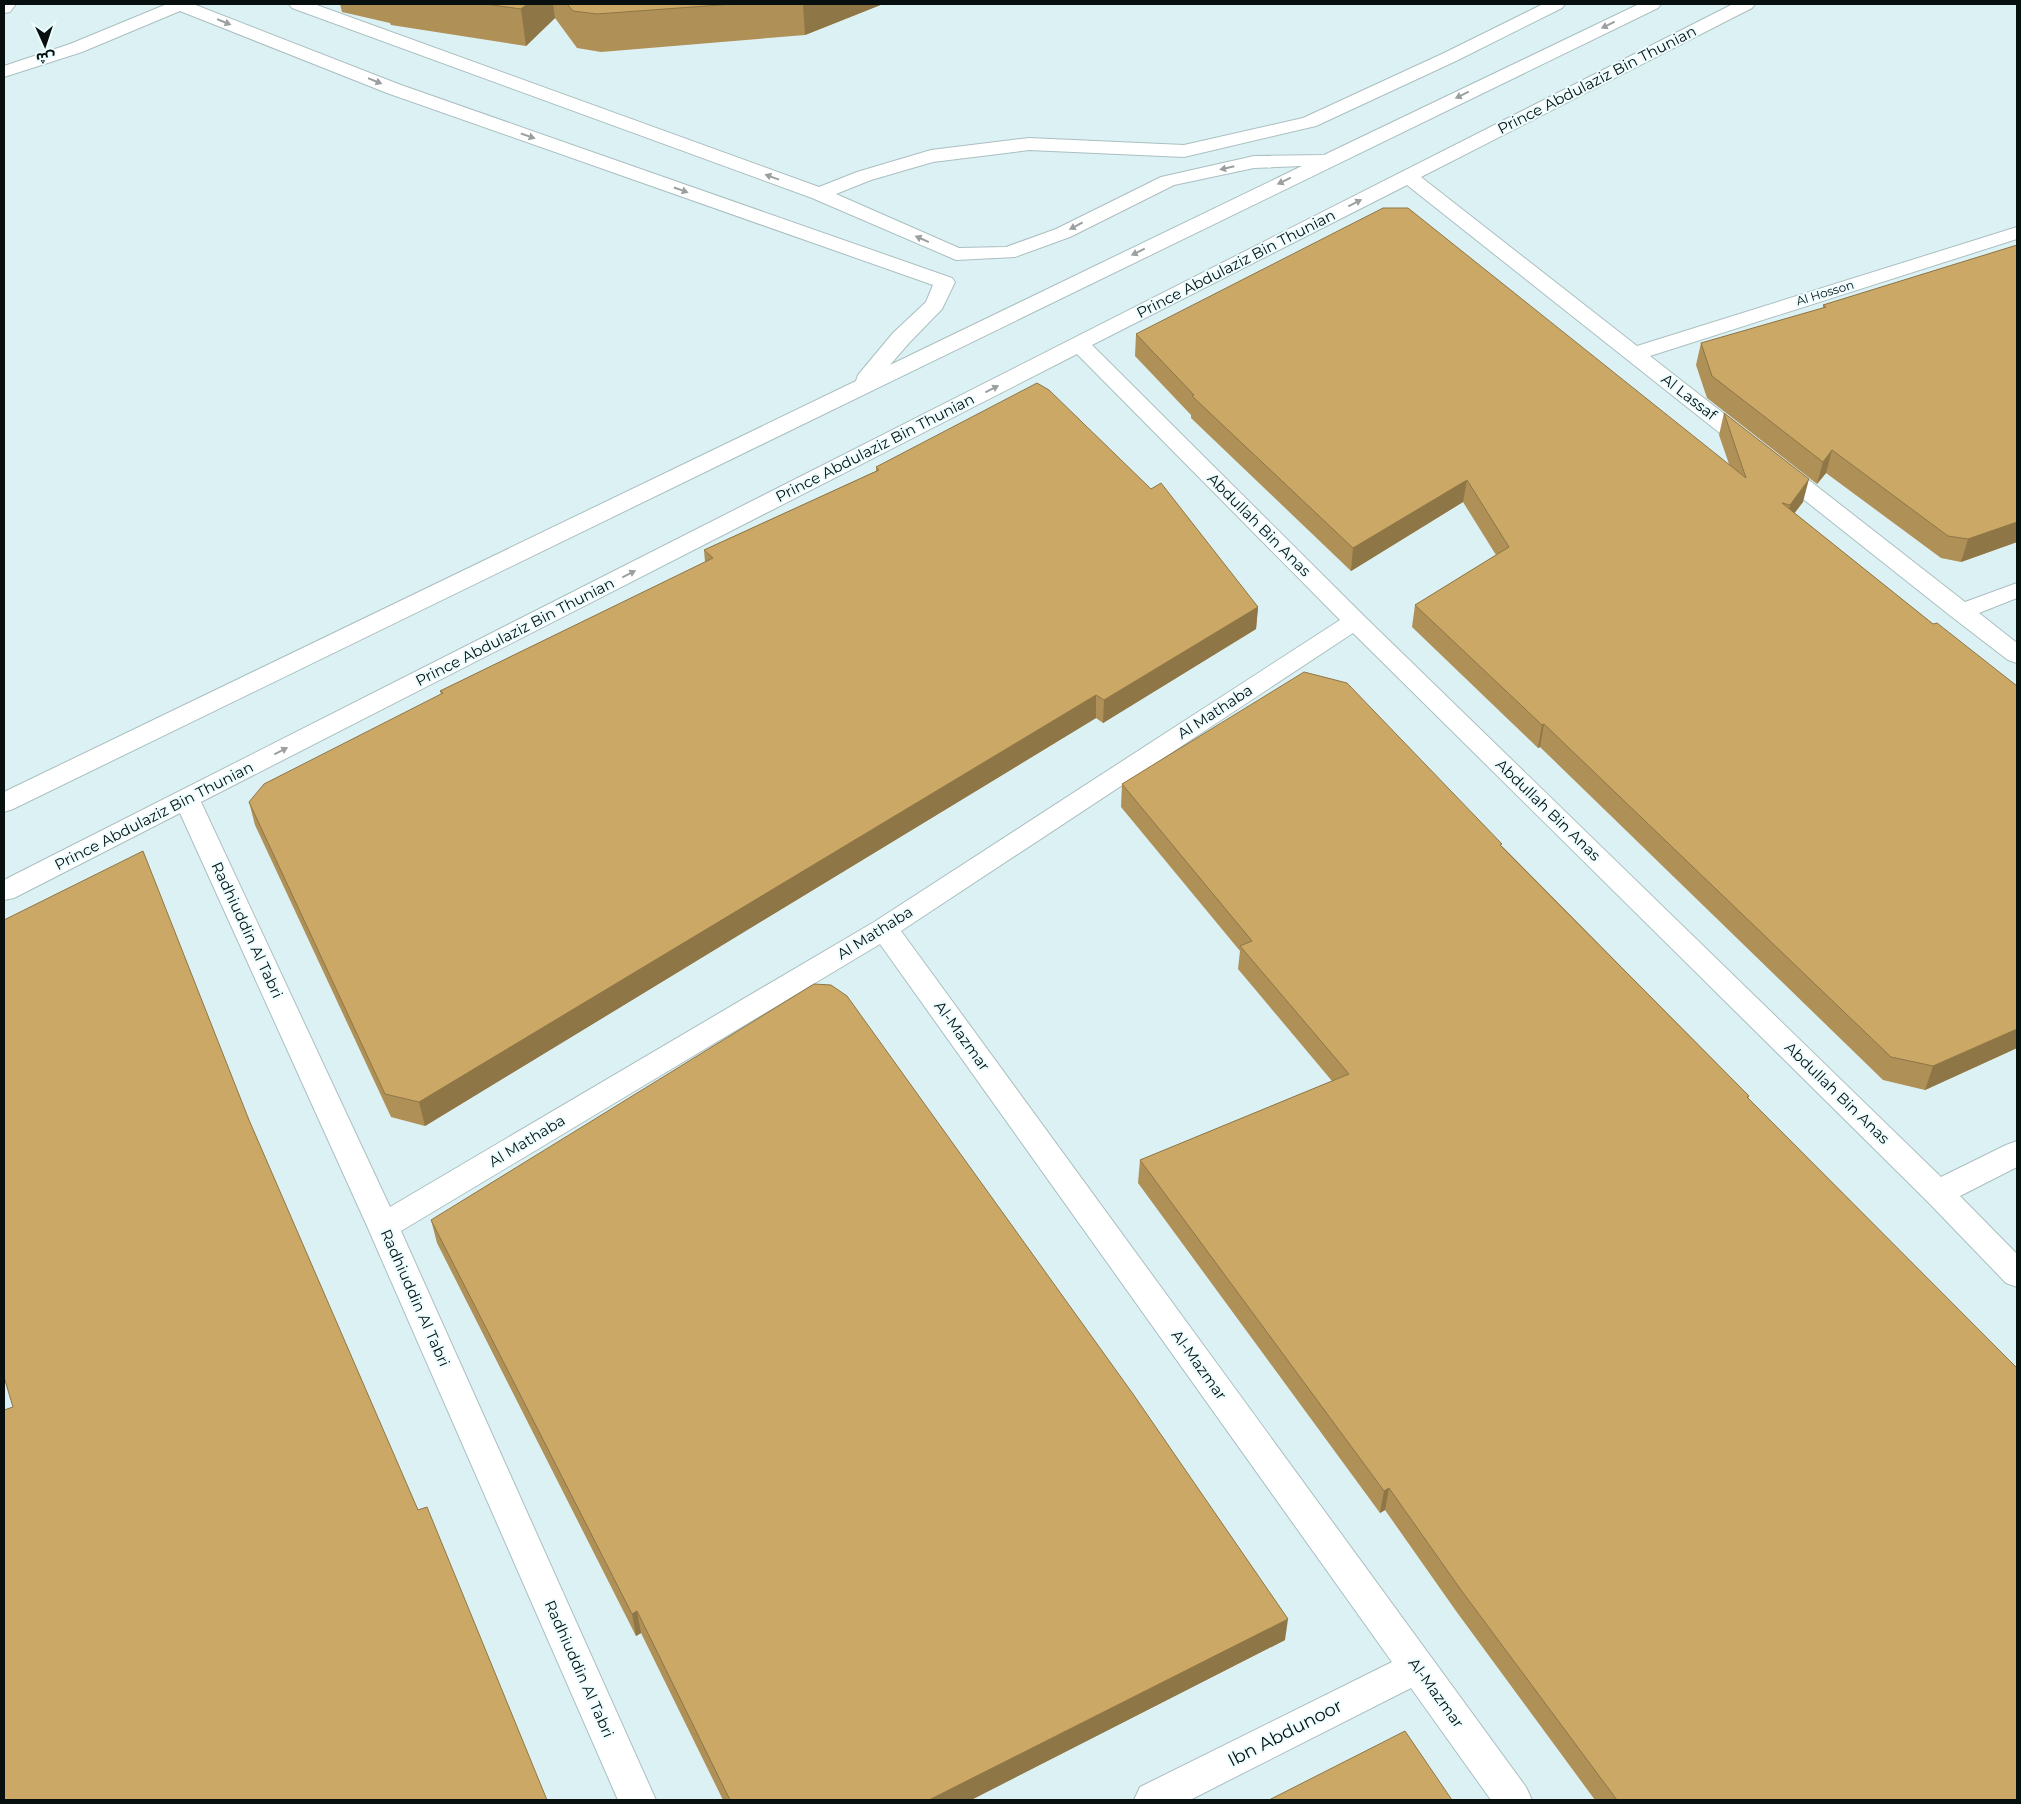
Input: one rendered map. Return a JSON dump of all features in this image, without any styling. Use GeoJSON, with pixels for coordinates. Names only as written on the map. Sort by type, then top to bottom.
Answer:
{"type":"FeatureCollection","features":[{"type":"Feature","properties":{"kind":"street"},"geometry":{"type":"LineString","coordinates":[[4,8],[7,4]]}},
{"type":"Feature","properties":{"kind":"street"},"geometry":{"type":"LineString","coordinates":[[4,72],[76,48],[180,4],[394,89],[945,282],[935,306],[901,338],[860,387]]}},
{"type":"Feature","properties":{"kind":"street"},"geometry":{"type":"LineString","coordinates":[[298,4],[811,191],[956,254],[1008,253],[1063,233],[1168,181],[1254,162],[1328,160]]}},
{"type":"Feature","properties":{"kind":"street"},"geometry":{"type":"LineString","coordinates":[[746,213],[774,200],[931,156],[1029,144],[1184,151],[1310,122],[1450,57],[1556,4]]}},
{"type":"Feature","properties":{"kind":"street"},"geometry":{"type":"LineString","coordinates":[[4,803],[1652,4]]}},
{"type":"Feature","properties":{"kind":"street","name":"Prince Abdulaziz Bin Thunian"},"geometry":{"type":"LineString","coordinates":[[4,891],[1746,4]]}},
{"type":"Feature","properties":{"kind":"street","name":"Al Lassaf"},"geometry":{"type":"LineString","coordinates":[[1408,176],[2017,655]]}},
{"type":"Feature","properties":{"kind":"street","name":"Al Hosson"},"geometry":{"type":"LineString","coordinates":[[1633,354],[2017,233]]}},
{"type":"Feature","properties":{"kind":"street","name":"Abdullah Bin Anas"},"geometry":{"type":"LineString","coordinates":[[1079,344],[1355,621],[1938,1193],[2017,1274]]}},
{"type":"Feature","properties":{"kind":"street"},"geometry":{"type":"LineString","coordinates":[[1961,612],[2017,590]]}},
{"type":"Feature","properties":{"kind":"street","name":"Al Mathaba"},"geometry":{"type":"LineString","coordinates":[[383,1226],[884,929],[1355,621]]}},
{"type":"Feature","properties":{"kind":"street","name":"Radhiuddin Al Tabri"},"geometry":{"type":"LineString","coordinates":[[187,799],[383,1226],[637,1800]]}},
{"type":"Feature","properties":{"kind":"street","name":"Al-Mazmar"},"geometry":{"type":"LineString","coordinates":[[884,929],[1513,1800]]}},
{"type":"Feature","properties":{"kind":"street"},"geometry":{"type":"LineString","coordinates":[[1938,1193],[2017,1153]]}},
{"type":"Feature","properties":{"kind":"street","name":"Ibn Abdunoor"},"geometry":{"type":"LineString","coordinates":[[1153,1800],[1417,1667]]}},
{"type":"Feature","properties":{"kind":"building"},"geometry":{"type":"Polygon","coordinates":[[[485,4],[527,4],[521,9],[485,4]]]}},
{"type":"Feature","properties":{"kind":"building"},"geometry":{"type":"Polygon","coordinates":[[[567,4],[733,4],[597,14],[573,11],[567,4]]]}},
{"type":"Feature","properties":{"kind":"building"},"geometry":{"type":"Polygon","coordinates":[[[1383,208],[1408,208],[1746,478],[1724,413],[1809,479],[1790,505],[1782,503],[1933,624],[1937,623],[2017,686],[2017,1029],[1933,1066],[1891,1057],[1544,724],[1542,725],[1415,605],[1509,547],[1467,480],[1353,548],[1192,396],[1194,395],[1136,334],[1383,208]]]}},
{"type":"Feature","properties":{"kind":"building"},"geometry":{"type":"Polygon","coordinates":[[[2017,245],[2017,522],[1968,539],[1948,536],[1832,450],[1823,462],[1712,376],[1701,343],[1826,307],[1823,305],[2017,245]]]}},
{"type":"Feature","properties":{"kind":"building"},"geometry":{"type":"Polygon","coordinates":[[[1037,383],[1049,390],[1151,489],[1161,483],[1258,607],[1104,700],[1096,695],[419,1102],[385,1094],[249,802],[264,784],[443,693],[440,691],[713,558],[704,550],[879,470],[876,467],[1037,383]]]}},
{"type":"Feature","properties":{"kind":"building"},"geometry":{"type":"Polygon","coordinates":[[[1304,672],[1347,683],[1502,844],[1500,845],[2017,1368],[2017,1800],[1617,1800],[1461,1590],[1389,1488],[1384,1491],[1140,1160],[1349,1074],[1240,946],[1252,941],[1122,784],[1304,672]]]}},
{"type":"Feature","properties":{"kind":"building"},"geometry":{"type":"Polygon","coordinates":[[[143,851],[249,1120],[418,1510],[427,1507],[547,1800],[4,1800],[4,1410],[13,1407],[4,1377],[4,920],[143,851]]]}},
{"type":"Feature","properties":{"kind":"building"},"geometry":{"type":"Polygon","coordinates":[[[814,984],[831,985],[847,996],[1133,1394],[1288,1619],[929,1800],[730,1800],[637,1611],[632,1614],[431,1220],[814,984]]]}},
{"type":"Feature","properties":{"kind":"building"},"geometry":{"type":"Polygon","coordinates":[[[1405,1731],[1452,1800],[1269,1800],[1405,1731]]]}}]}
